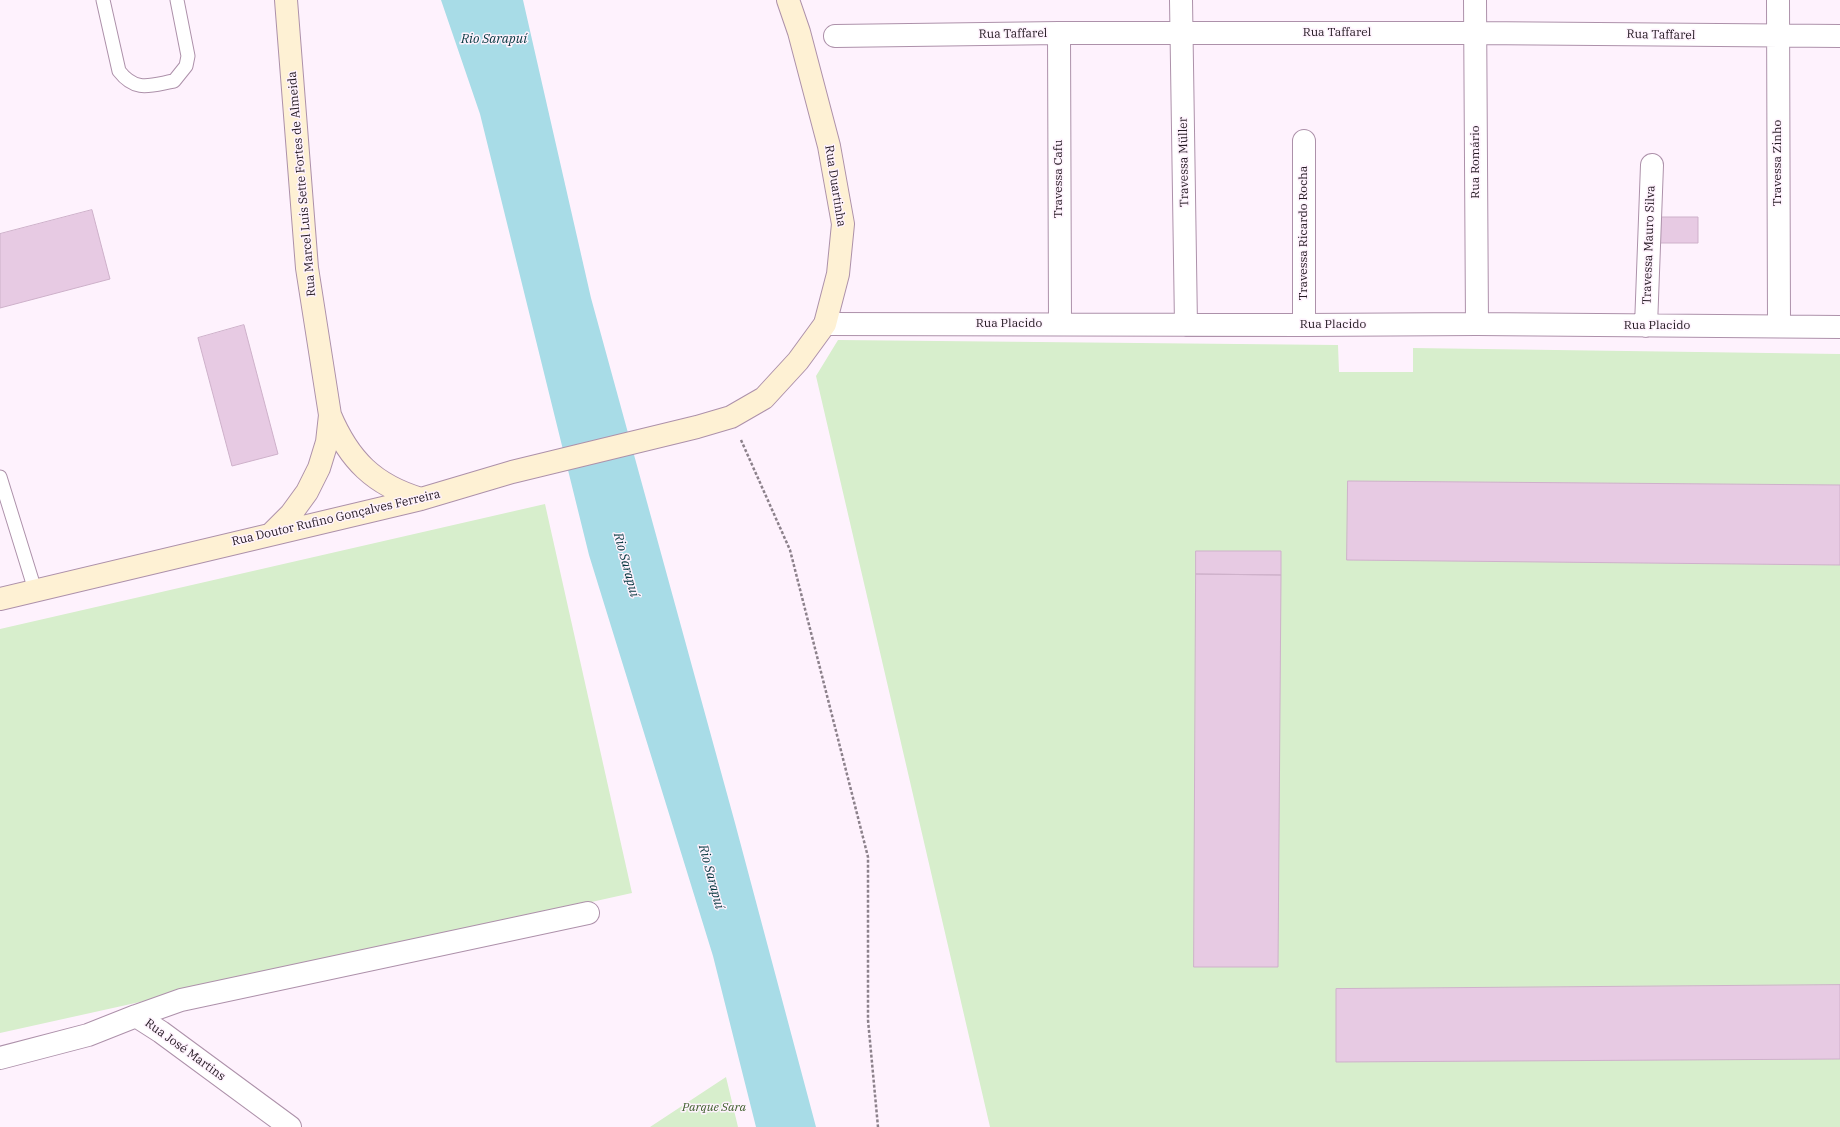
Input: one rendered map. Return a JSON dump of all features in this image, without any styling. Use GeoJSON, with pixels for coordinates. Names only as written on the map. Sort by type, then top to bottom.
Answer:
{"type":"FeatureCollection","features":[{"type":"Feature","properties":{"kind":"main road","name":"Rua Marcel Luís Sette Fortes de Almeida"},"geometry":{"type":"LineString","coordinates":[[272,533],[291,514],[308,492],[319,468],[327,442],[330,415],[307,268],[286,0]]}},
{"type":"Feature","properties":{"kind":"main road","name":"Rua Duartinha"},"geometry":{"type":"LineString","coordinates":[[672,433],[731,417],[764,398],[798,361],[825,324],[838,274],[843,224],[829,146],[799,32],[788,0]]}},
{"type":"Feature","properties":{"kind":"main road","name":"Rua Marcel Luís Sette Fortes de Almeida"},"geometry":{"type":"LineString","coordinates":[[330,415],[347,448],[372,475],[392,488],[421,499]]}},
{"type":"Feature","properties":{"kind":"main road","name":"Rua Doutor Rufino Gonçalves Ferreira"},"geometry":{"type":"LineString","coordinates":[[0,598],[421,499],[512,472],[672,433]]}},
{"type":"Feature","properties":{"kind":"street","name":"Travessa Müller"},"geometry":{"type":"LineString","coordinates":[[1181,0],[1186,325]]}},
{"type":"Feature","properties":{"kind":"street","name":"Rua Romário"},"geometry":{"type":"LineString","coordinates":[[1475,0],[1477,324]]}},
{"type":"Feature","properties":{"kind":"street","name":"Travessa Zinho"},"geometry":{"type":"LineString","coordinates":[[1778,0],[1779,326]]}},
{"type":"Feature","properties":{"kind":"street","name":"Rua Taffarel"},"geometry":{"type":"LineString","coordinates":[[835,36],[1059,33],[1476,33],[1840,36]]}},
{"type":"Feature","properties":{"kind":"street","name":"Travessa Cafu"},"geometry":{"type":"LineString","coordinates":[[1059,33],[1060,324]]}},
{"type":"Feature","properties":{"kind":"street","name":"Travessa Ricardo Rocha"},"geometry":{"type":"LineString","coordinates":[[1304,141],[1304,325]]}},
{"type":"Feature","properties":{"kind":"street","name":"Travessa Mauro Silva"},"geometry":{"type":"LineString","coordinates":[[1646,326],[1652,164]]}},
{"type":"Feature","properties":{"kind":"street","name":"Rua Placido"},"geometry":{"type":"LineString","coordinates":[[825,324],[1477,324],[1840,326]]}},
{"type":"Feature","properties":{"kind":"street"},"geometry":{"type":"LineString","coordinates":[[136,1016],[180,1000],[588,913]]}},
{"type":"Feature","properties":{"kind":"street","name":"Rua José Martins"},"geometry":{"type":"LineString","coordinates":[[0,1058],[88,1035],[136,1016],[161,1032],[290,1127]]}},
{"type":"Feature","properties":{"kind":"lane"},"geometry":{"type":"LineString","coordinates":[[103,0],[119,71],[125,79],[134,85],[144,87],[174,81],[186,66],[188,56],[177,0]]}},
{"type":"Feature","properties":{"kind":"lane"},"geometry":{"type":"LineString","coordinates":[[0,477],[35,590]]}},
{"type":"Feature","properties":{"kind":"path"},"geometry":{"type":"LineString","coordinates":[[731,417],[790,550],[868,857],[868,1020],[878,1127]]}},
{"type":"Feature","properties":{"kind":"green space"},"geometry":{"type":"Polygon","coordinates":[[[838,340],[1338,345],[1339,372],[1413,372],[1413,348],[1840,354],[1840,1127],[990,1127],[816,376],[838,340]]]}},
{"type":"Feature","properties":{"kind":"green space"},"geometry":{"type":"Polygon","coordinates":[[[545,504],[632,893],[0,1033],[0,629],[545,504]]]}},
{"type":"Feature","properties":{"kind":"green space","name":"Parque Sara"},"geometry":{"type":"Polygon","coordinates":[[[726,1077],[738,1127],[650,1127],[726,1077]]]}},
{"type":"Feature","properties":{"kind":"water","name":"Rio Sarapuí"},"geometry":{"type":"Polygon","coordinates":[[[441,0],[523,0],[591,298],[735,823],[816,1127],[756,1127],[713,956],[589,555],[480,114],[441,0]]]}},
{"type":"Feature","properties":{"kind":"building"},"geometry":{"type":"Polygon","coordinates":[[[92,210],[110,279],[0,308],[0,234],[92,210]]]}},
{"type":"Feature","properties":{"kind":"building"},"geometry":{"type":"Polygon","coordinates":[[[1656,217],[1698,217],[1698,243],[1655,243],[1656,217]]]}},
{"type":"Feature","properties":{"kind":"building"},"geometry":{"type":"Polygon","coordinates":[[[244,325],[278,454],[232,466],[198,338],[244,325]]]}},
{"type":"Feature","properties":{"kind":"building"},"geometry":{"type":"Polygon","coordinates":[[[1348,481],[1840,485],[1840,565],[1347,560],[1348,481]]]}},
{"type":"Feature","properties":{"kind":"building"},"geometry":{"type":"Polygon","coordinates":[[[1196,551],[1281,551],[1281,575],[1196,574],[1196,551]]]}},
{"type":"Feature","properties":{"kind":"building"},"geometry":{"type":"Polygon","coordinates":[[[1196,574],[1281,575],[1278,967],[1194,967],[1196,574]]]}},
{"type":"Feature","properties":{"kind":"building"},"geometry":{"type":"Polygon","coordinates":[[[1840,985],[1840,1059],[1336,1062],[1336,989],[1840,985]]]}}]}
